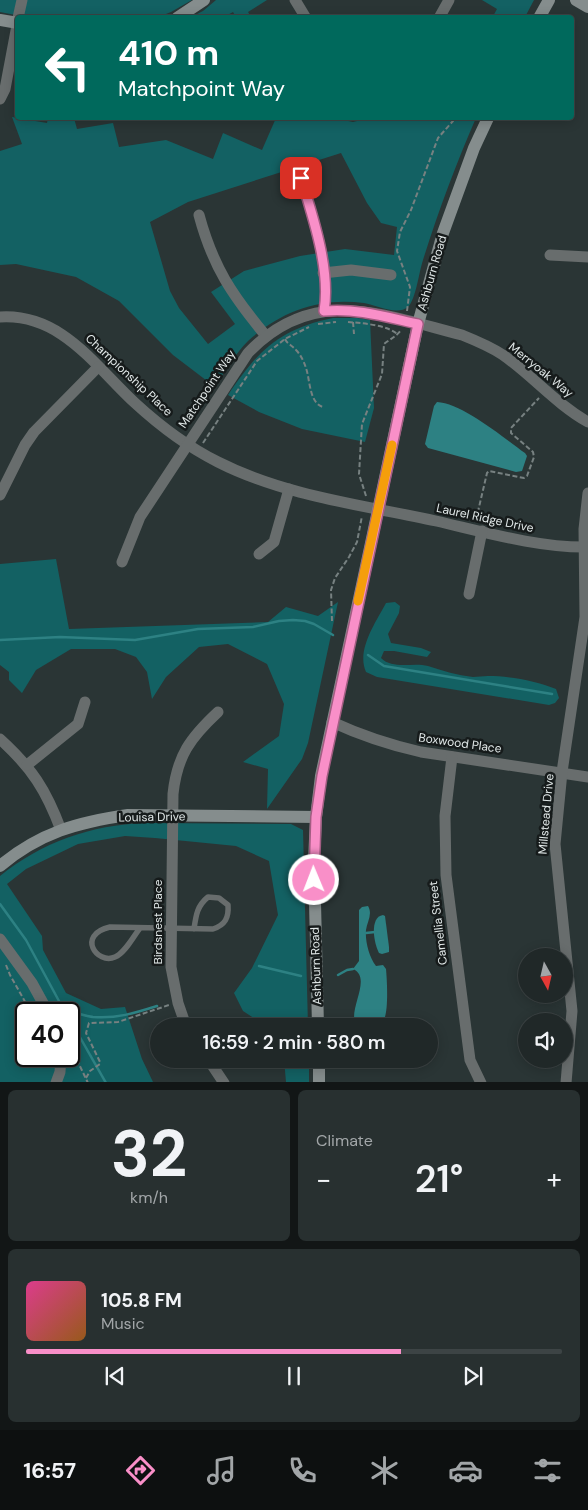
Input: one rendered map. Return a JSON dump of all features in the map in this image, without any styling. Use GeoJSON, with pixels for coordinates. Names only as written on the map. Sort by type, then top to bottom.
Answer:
{"type":"FeatureCollection","features":[{"type":"Feature","properties":{"kind":"street"},"geometry":{"type":"LineString","coordinates":[[18,15],[22,0]]}},
{"type":"Feature","properties":{"kind":"street"},"geometry":{"type":"LineString","coordinates":[[182,15],[204,0]]}},
{"type":"Feature","properties":{"kind":"street"},"geometry":{"type":"LineString","coordinates":[[295,0],[304,15]]}},
{"type":"Feature","properties":{"kind":"street"},"geometry":{"type":"LineString","coordinates":[[441,15],[449,0]]}},
{"type":"Feature","properties":{"kind":"street"},"geometry":{"type":"LineString","coordinates":[[540,15],[548,0]]}},
{"type":"Feature","properties":{"kind":"street"},"geometry":{"type":"LineString","coordinates":[[576,0],[588,7]]}},
{"type":"Feature","properties":{"kind":"street"},"geometry":{"type":"LineString","coordinates":[[0,20],[15,21]]}},
{"type":"Feature","properties":{"kind":"street"},"geometry":{"type":"LineString","coordinates":[[0,99],[5,89],[15,32]]}},
{"type":"Feature","properties":{"kind":"street","name":"Ashburn Road"},"geometry":{"type":"LineString","coordinates":[[318,1018],[314,861],[316,817],[332,722],[378,509],[412,322],[474,148],[487,120]]}},
{"type":"Feature","properties":{"kind":"street"},"geometry":{"type":"LineString","coordinates":[[301,178],[317,232],[326,298],[324,311]]}},
{"type":"Feature","properties":{"kind":"street"},"geometry":{"type":"LineString","coordinates":[[199,215],[210,252],[219,272],[231,291],[266,336]]}},
{"type":"Feature","properties":{"kind":"street"},"geometry":{"type":"LineString","coordinates":[[550,255],[588,257]]}},
{"type":"Feature","properties":{"kind":"street"},"geometry":{"type":"LineString","coordinates":[[323,273],[351,270],[391,275]]}},
{"type":"Feature","properties":{"kind":"street","name":"Matchpoint Way"},"geometry":{"type":"LineString","coordinates":[[122,562],[140,517],[239,365],[248,353],[266,336],[299,318],[324,311],[364,312],[412,322]]}},
{"type":"Feature","properties":{"kind":"street","name":"Championship Place"},"geometry":{"type":"LineString","coordinates":[[0,317],[19,317],[49,326],[75,343],[146,412],[198,451],[238,471],[290,490],[378,509]]}},
{"type":"Feature","properties":{"kind":"street","name":"Merryoak Way"},"geometry":{"type":"LineString","coordinates":[[412,322],[462,335],[492,348],[514,363],[566,408],[588,422]]}},
{"type":"Feature","properties":{"kind":"street"},"geometry":{"type":"LineString","coordinates":[[0,495],[25,445],[34,432],[98,366]]}},
{"type":"Feature","properties":{"kind":"street"},"geometry":{"type":"LineString","coordinates":[[259,554],[274,542],[290,490]]}},
{"type":"Feature","properties":{"kind":"street","name":"Millstead Drive"},"geometry":{"type":"LineString","coordinates":[[566,1082],[572,1010],[555,844],[562,772],[585,617],[585,517],[588,493]]}},
{"type":"Feature","properties":{"kind":"street","name":"Laurel Ridge Drive"},"geometry":{"type":"LineString","coordinates":[[378,509],[547,545],[586,547]]}},
{"type":"Feature","properties":{"kind":"street"},"geometry":{"type":"LineString","coordinates":[[469,594],[478,530]]}},
{"type":"Feature","properties":{"kind":"street"},"geometry":{"type":"LineString","coordinates":[[27,765],[78,724],[85,702]]}},
{"type":"Feature","properties":{"kind":"street","name":"Birdsnest Place"},"geometry":{"type":"LineString","coordinates":[[183,1018],[178,1003],[171,967],[172,816],[175,778],[182,754],[194,736],[218,712]]}},
{"type":"Feature","properties":{"kind":"street","name":"Boxwood Place"},"geometry":{"type":"LineString","coordinates":[[332,722],[350,731],[398,747],[420,752],[588,777]]}},
{"type":"Feature","properties":{"kind":"street"},"geometry":{"type":"LineString","coordinates":[[0,739],[27,765],[50,802],[61,830]]}},
{"type":"Feature","properties":{"kind":"street","name":"Camellia Street"},"geometry":{"type":"LineString","coordinates":[[452,757],[445,816],[446,875],[470,1060],[481,1082]]}},
{"type":"Feature","properties":{"kind":"street","name":"Louisa Drive"},"geometry":{"type":"LineString","coordinates":[[0,866],[24,848],[61,830],[90,821],[128,815],[316,817]]}},
{"type":"Feature","properties":{"kind":"street"},"geometry":{"type":"LineString","coordinates":[[0,939],[32,983],[42,1002]]}},
{"type":"Feature","properties":{"kind":"street"},"geometry":{"type":"LineString","coordinates":[[56,1082],[60,1067]]}},
{"type":"Feature","properties":{"kind":"street"},"geometry":{"type":"LineString","coordinates":[[214,1068],[224,1082]]}},
{"type":"Feature","properties":{"kind":"street"},"geometry":{"type":"LineString","coordinates":[[319,1068],[319,1082]]}},
{"type":"Feature","properties":{"kind":"lane"},"geometry":{"type":"LineString","coordinates":[[140,928],[116,957],[106,959],[101,957],[95,951],[92,944],[93,936],[99,930],[110,927],[140,928],[171,928],[194,929],[213,929],[221,926],[229,916],[228,905],[219,898],[208,897],[200,904],[194,929]]}},
{"type":"Feature","properties":{"kind":"path"},"geometry":{"type":"LineString","coordinates":[[332,621],[331,590],[335,578],[350,557],[357,542],[366,494],[359,474],[362,424],[382,374],[384,344],[398,335],[412,322],[410,287],[397,251],[398,236],[411,210],[438,138],[452,120]]}},
{"type":"Feature","properties":{"kind":"path"},"geometry":{"type":"LineString","coordinates":[[198,451],[249,371],[263,356],[285,339],[312,326],[344,321],[384,328],[394,331],[398,335]]}},
{"type":"Feature","properties":{"kind":"path"},"geometry":{"type":"LineString","coordinates":[[352,322],[354,334]]}},
{"type":"Feature","properties":{"kind":"path"},"geometry":{"type":"LineString","coordinates":[[285,339],[302,358],[311,392],[317,403],[323,406]]}},
{"type":"Feature","properties":{"kind":"path"},"geometry":{"type":"LineString","coordinates":[[478,530],[486,473],[489,472],[514,478],[524,478],[527,476],[534,457],[533,452],[511,432],[511,428],[539,398]]}},
{"type":"Feature","properties":{"kind":"path"},"geometry":{"type":"LineString","coordinates":[[6,964],[25,1002]]}},
{"type":"Feature","properties":{"kind":"path"},"geometry":{"type":"LineString","coordinates":[[86,1078],[92,1069],[100,1064],[86,1033],[89,1023],[118,1022],[178,1003]]}},
{"type":"Feature","properties":{"kind":"shaded area"},"geometry":{"type":"Polygon","coordinates":[[[0,0],[192,0],[164,15],[16,15],[0,12],[0,0]]]}},
{"type":"Feature","properties":{"kind":"shaded area"},"geometry":{"type":"Polygon","coordinates":[[[216,0],[267,0],[248,12],[250,15],[235,15],[233,12],[228,15],[195,15],[216,0]]]}},
{"type":"Feature","properties":{"kind":"shaded area"},"geometry":{"type":"Polygon","coordinates":[[[482,0],[534,0],[526,15],[494,15],[497,9],[482,0]]]}},
{"type":"Feature","properties":{"kind":"shaded area"},"geometry":{"type":"Polygon","coordinates":[[[12,117],[15,118],[15,120],[47,123],[48,120],[75,120],[77,129],[113,123],[119,147],[166,140],[213,159],[223,133],[262,150],[275,120],[344,120],[353,122],[361,120],[475,120],[441,206],[423,260],[415,292],[408,307],[392,310],[364,303],[332,302],[302,308],[274,322],[248,341],[234,357],[215,387],[173,355],[119,301],[76,277],[16,264],[0,265],[0,151],[22,144],[12,117]],[[341,153],[188,202],[150,222],[170,291],[179,308],[208,344],[235,324],[211,292],[244,271],[300,256],[345,249],[394,255],[397,227],[381,223],[367,203],[341,153]]]}},
{"type":"Feature","properties":{"kind":"shaded area"},"geometry":{"type":"Polygon","coordinates":[[[333,318],[370,320],[374,408],[365,442],[302,429],[259,412],[228,395],[260,354],[284,335],[298,328],[333,318]]]}},
{"type":"Feature","properties":{"kind":"shaded area"},"geometry":{"type":"Polygon","coordinates":[[[437,402],[458,408],[495,431],[525,453],[527,456],[522,471],[516,472],[428,448],[425,444],[434,406],[437,402]]]}},
{"type":"Feature","properties":{"kind":"shaded area"},"geometry":{"type":"Polygon","coordinates":[[[56,559],[69,629],[268,622],[286,607],[318,616],[338,602],[308,743],[302,759],[267,809],[268,769],[243,762],[279,736],[284,704],[267,664],[228,644],[199,647],[166,677],[152,699],[147,672],[136,657],[115,649],[71,649],[36,670],[22,693],[9,680],[9,672],[0,665],[0,564],[56,559]]]}},
{"type":"Feature","properties":{"kind":"shaded area"},"geometry":{"type":"Polygon","coordinates":[[[395,602],[400,606],[399,613],[388,634],[391,643],[421,648],[431,652],[427,657],[384,651],[381,658],[386,662],[397,665],[428,666],[450,673],[473,677],[496,676],[523,679],[556,689],[559,698],[555,703],[549,705],[377,677],[366,672],[364,655],[369,636],[386,603],[395,602]]]}},
{"type":"Feature","properties":{"kind":"shaded area"},"geometry":{"type":"Polygon","coordinates":[[[145,823],[291,824],[303,830],[308,1018],[254,1018],[243,1011],[234,993],[252,968],[278,915],[269,861],[236,846],[155,838],[125,836],[78,844],[26,869],[7,884],[42,936],[43,950],[66,993],[101,1009],[125,1007],[142,1059],[153,1082],[0,1082],[0,876],[16,864],[50,845],[105,827],[145,823]]]}},
{"type":"Feature","properties":{"kind":"shaded area"},"geometry":{"type":"Polygon","coordinates":[[[368,906],[370,912],[366,930],[369,954],[376,966],[383,965],[386,969],[387,996],[384,1018],[354,1018],[361,979],[359,973],[353,969],[359,961],[359,910],[362,907],[368,906]]]}},
{"type":"Feature","properties":{"kind":"shaded area"},"geometry":{"type":"Polygon","coordinates":[[[385,916],[389,952],[382,954],[377,949],[374,938],[374,926],[379,917],[385,916]]]}},
{"type":"Feature","properties":{"kind":"shaded area"},"geometry":{"type":"Polygon","coordinates":[[[285,1068],[309,1068],[309,1082],[286,1082],[285,1068]]]}},
{"type":"Feature","properties":{"kind":"waterway"},"geometry":{"type":"LineString","coordinates":[[0,640],[60,637],[135,640],[198,629],[253,627],[293,620],[314,624],[333,635]]}},
{"type":"Feature","properties":{"kind":"waterway"},"geometry":{"type":"LineString","coordinates":[[368,655],[384,666],[552,694]]}},
{"type":"Feature","properties":{"kind":"waterway"},"geometry":{"type":"LineString","coordinates":[[0,904],[26,940],[60,1002]]}},
{"type":"Feature","properties":{"kind":"waterway"},"geometry":{"type":"LineString","coordinates":[[366,933],[375,932]]}},
{"type":"Feature","properties":{"kind":"waterway"},"geometry":{"type":"LineString","coordinates":[[259,966],[301,976]]}},
{"type":"Feature","properties":{"kind":"waterway"},"geometry":{"type":"LineString","coordinates":[[338,975],[353,969]]}},
{"type":"Feature","properties":{"kind":"waterway"},"geometry":{"type":"LineString","coordinates":[[80,1014],[93,1017],[110,1017],[157,1006]]}},
{"type":"Feature","properties":{"kind":"waterway"},"geometry":{"type":"LineString","coordinates":[[80,1037],[105,1082]]}},
{"type":"Feature","properties":{"kind":"slow traffic"},"geometry":{"type":"LineString","coordinates":[[358,601],[392,445]]}},
{"type":"Feature","properties":{"kind":"route"},"geometry":{"type":"LineString","coordinates":[[301,178],[319,240],[326,298],[324,311],[353,310],[418,324],[332,722],[316,817],[314,880]]}}]}
